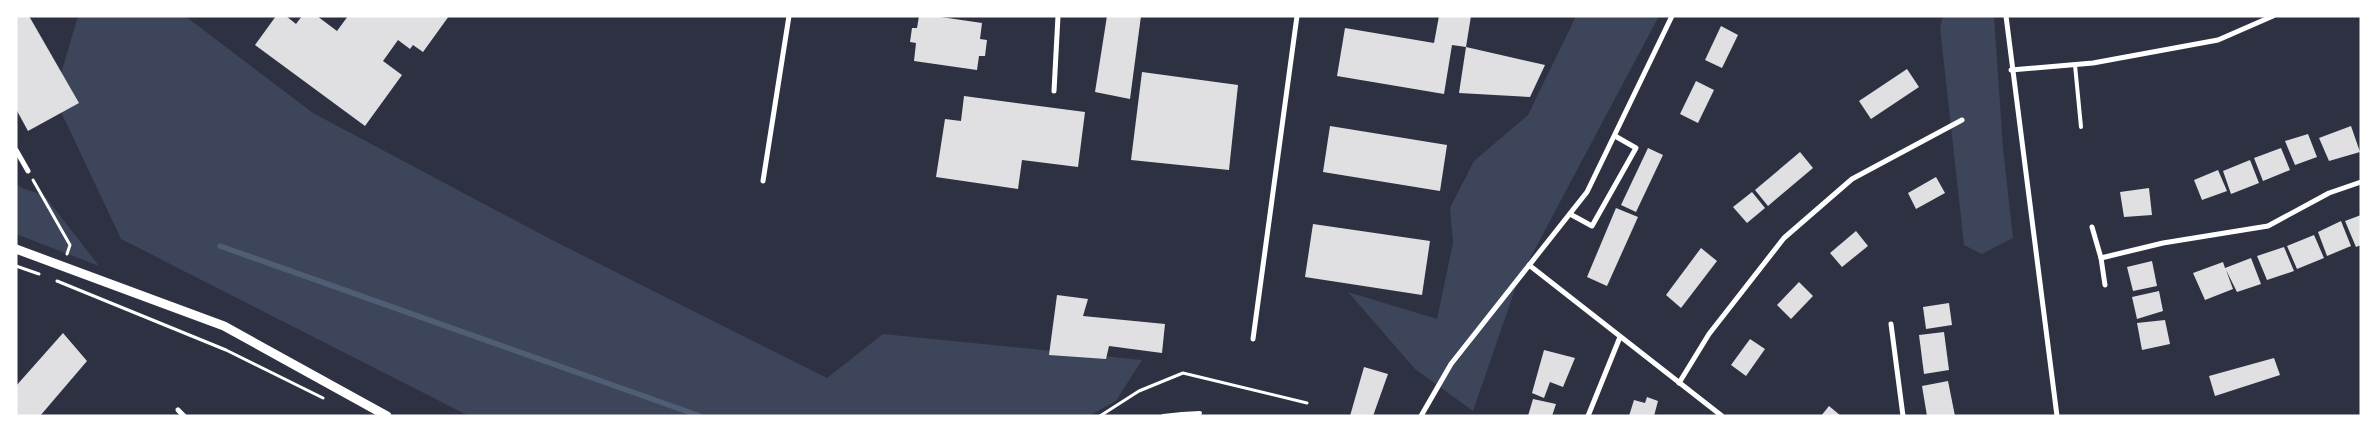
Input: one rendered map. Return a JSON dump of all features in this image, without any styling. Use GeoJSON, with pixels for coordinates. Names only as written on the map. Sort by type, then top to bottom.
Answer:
{"type":"FeatureCollection","features":[{"type":"Feature","properties":{"kind":"street"},"geometry":{"type":"LineString","coordinates":[[763,181],[790,16]]}},
{"type":"Feature","properties":{"kind":"street"},"geometry":{"type":"LineString","coordinates":[[1054,91],[1058,16]]}},
{"type":"Feature","properties":{"kind":"street"},"geometry":{"type":"LineString","coordinates":[[1253,339],[1297,16]]}},
{"type":"Feature","properties":{"kind":"street"},"geometry":{"type":"LineString","coordinates":[[1420,416],[1450,364],[1587,192],[1672,16]]}},
{"type":"Feature","properties":{"kind":"street"},"geometry":{"type":"LineString","coordinates":[[2006,16],[2057,416]]}},
{"type":"Feature","properties":{"kind":"street"},"geometry":{"type":"LineString","coordinates":[[2012,70],[2074,65],[2218,40],[2273,16]]}},
{"type":"Feature","properties":{"kind":"street"},"geometry":{"type":"LineString","coordinates":[[1679,383],[1709,334],[1784,238],[1852,179],[1962,120]]}},
{"type":"Feature","properties":{"kind":"street"},"geometry":{"type":"LineString","coordinates":[[1570,214],[1592,226],[1636,148],[1615,136]]}},
{"type":"Feature","properties":{"kind":"street"},"geometry":{"type":"LineString","coordinates":[[16,150],[28,171]]}},
{"type":"Feature","properties":{"kind":"street"},"geometry":{"type":"LineString","coordinates":[[2101,258],[2163,243],[2268,226],[2329,193],[2361,182]]}},
{"type":"Feature","properties":{"kind":"street"},"geometry":{"type":"LineString","coordinates":[[2092,227],[2101,258],[2105,286]]}},
{"type":"Feature","properties":{"kind":"street"},"geometry":{"type":"LineString","coordinates":[[16,248],[224,326],[387,416]]}},
{"type":"Feature","properties":{"kind":"street"},"geometry":{"type":"LineString","coordinates":[[1529,265],[1722,416]]}},
{"type":"Feature","properties":{"kind":"street"},"geometry":{"type":"LineString","coordinates":[[1891,324],[1903,416]]}},
{"type":"Feature","properties":{"kind":"street"},"geometry":{"type":"LineString","coordinates":[[1588,416],[1620,337]]}},
{"type":"Feature","properties":{"kind":"street"},"geometry":{"type":"LineString","coordinates":[[178,410],[184,416]]}},
{"type":"Feature","properties":{"kind":"lane"},"geometry":{"type":"LineString","coordinates":[[2074,65],[2082,127]]}},
{"type":"Feature","properties":{"kind":"lane"},"geometry":{"type":"LineString","coordinates":[[1163,416],[1200,413]]}},
{"type":"Feature","properties":{"kind":"path"},"geometry":{"type":"LineString","coordinates":[[28,171],[70,245]]}},
{"type":"Feature","properties":{"kind":"path"},"geometry":{"type":"LineString","coordinates":[[16,266],[41,275]]}},
{"type":"Feature","properties":{"kind":"path"},"geometry":{"type":"LineString","coordinates":[[50,278],[226,350],[332,403]]}},
{"type":"Feature","properties":{"kind":"path"},"geometry":{"type":"LineString","coordinates":[[1100,416],[1139,391],[1183,374],[1307,404]]}},
{"type":"Feature","properties":{"kind":"shaded area"},"geometry":{"type":"Polygon","coordinates":[[[78,16],[185,16],[313,113],[554,241],[827,378],[883,334],[1142,360],[1116,401],[1089,416],[469,416],[121,239],[54,97],[78,16]]]}},
{"type":"Feature","properties":{"kind":"shaded area"},"geometry":{"type":"Polygon","coordinates":[[[1576,16],[1659,16],[1518,281],[1473,411],[1415,369],[1348,292],[1437,319],[1453,243],[1450,208],[1474,161],[1528,115],[1576,16]]]}},
{"type":"Feature","properties":{"kind":"shaded area"},"geometry":{"type":"Polygon","coordinates":[[[1943,16],[1994,16],[2003,148],[2013,238],[1982,254],[1964,245],[1940,28],[1943,16]]]}},
{"type":"Feature","properties":{"kind":"shaded area"},"geometry":{"type":"Polygon","coordinates":[[[16,184],[24,189],[44,195],[99,266],[16,234],[16,184]]]}},
{"type":"Feature","properties":{"kind":"building"},"geometry":{"type":"Polygon","coordinates":[[[16,16],[29,16],[79,103],[28,131],[16,109],[16,16]]]}},
{"type":"Feature","properties":{"kind":"building"},"geometry":{"type":"Polygon","coordinates":[[[276,16],[286,16],[296,24],[302,16],[317,16],[337,31],[348,16],[449,16],[423,52],[413,45],[410,49],[398,40],[383,61],[402,75],[365,126],[255,45],[276,16]]]}},
{"type":"Feature","properties":{"kind":"building"},"geometry":{"type":"Polygon","coordinates":[[[919,16],[934,16],[982,23],[980,39],[987,40],[985,56],[979,56],[977,70],[914,61],[916,43],[910,42],[912,28],[917,28],[919,16]]]}},
{"type":"Feature","properties":{"kind":"building"},"geometry":{"type":"Polygon","coordinates":[[[1107,16],[1141,16],[1130,99],[1095,92],[1107,16]]]}},
{"type":"Feature","properties":{"kind":"building"},"geometry":{"type":"Polygon","coordinates":[[[1439,16],[1471,16],[1466,47],[1452,45],[1444,94],[1337,76],[1345,28],[1434,43],[1439,16]]]}},
{"type":"Feature","properties":{"kind":"building"},"geometry":{"type":"Polygon","coordinates":[[[1721,26],[1738,35],[1722,68],[1705,60],[1721,26]]]}},
{"type":"Feature","properties":{"kind":"building"},"geometry":{"type":"Polygon","coordinates":[[[1466,47],[1545,65],[1530,97],[1459,93],[1466,47]]]}},
{"type":"Feature","properties":{"kind":"building"},"geometry":{"type":"Polygon","coordinates":[[[1907,69],[1919,87],[1871,119],[1859,101],[1907,69]]]}},
{"type":"Feature","properties":{"kind":"building"},"geometry":{"type":"Polygon","coordinates":[[[1142,72],[1238,85],[1229,170],[1131,160],[1142,72]]]}},
{"type":"Feature","properties":{"kind":"building"},"geometry":{"type":"Polygon","coordinates":[[[1696,81],[1714,90],[1698,123],[1680,114],[1696,81]]]}},
{"type":"Feature","properties":{"kind":"building"},"geometry":{"type":"Polygon","coordinates":[[[964,96],[1085,112],[1078,167],[1022,160],[1018,189],[936,177],[945,119],[961,121],[964,96]]]}},
{"type":"Feature","properties":{"kind":"building"},"geometry":{"type":"Polygon","coordinates":[[[1330,126],[1447,145],[1440,191],[1323,172],[1330,126]]]}},
{"type":"Feature","properties":{"kind":"building"},"geometry":{"type":"Polygon","coordinates":[[[2351,126],[2360,152],[2329,161],[2319,138],[2351,126]]]}},
{"type":"Feature","properties":{"kind":"building"},"geometry":{"type":"Polygon","coordinates":[[[2308,134],[2317,157],[2295,165],[2285,141],[2308,134]]]}},
{"type":"Feature","properties":{"kind":"building"},"geometry":{"type":"Polygon","coordinates":[[[1648,148],[1663,155],[1636,212],[1621,205],[1648,148]]]}},
{"type":"Feature","properties":{"kind":"building"},"geometry":{"type":"Polygon","coordinates":[[[2281,148],[2290,170],[2263,181],[2254,158],[2281,148]]]}},
{"type":"Feature","properties":{"kind":"building"},"geometry":{"type":"Polygon","coordinates":[[[1800,152],[1813,168],[1768,206],[1755,190],[1800,152]]]}},
{"type":"Feature","properties":{"kind":"building"},"geometry":{"type":"Polygon","coordinates":[[[2250,160],[2259,183],[2231,194],[2223,171],[2250,160]]]}},
{"type":"Feature","properties":{"kind":"building"},"geometry":{"type":"Polygon","coordinates":[[[2218,170],[2227,191],[2202,200],[2194,180],[2218,170]]]}},
{"type":"Feature","properties":{"kind":"building"},"geometry":{"type":"Polygon","coordinates":[[[1936,177],[1945,193],[1916,209],[1908,193],[1936,177]]]}},
{"type":"Feature","properties":{"kind":"building"},"geometry":{"type":"Polygon","coordinates":[[[2149,188],[2152,215],[2124,217],[2120,192],[2149,188]]]}},
{"type":"Feature","properties":{"kind":"building"},"geometry":{"type":"Polygon","coordinates":[[[1752,192],[1765,208],[1747,223],[1733,207],[1752,192]]]}},
{"type":"Feature","properties":{"kind":"building"},"geometry":{"type":"Polygon","coordinates":[[[1616,208],[1638,217],[1607,286],[1587,277],[1616,208]]]}},
{"type":"Feature","properties":{"kind":"building"},"geometry":{"type":"Polygon","coordinates":[[[2361,215],[2361,245],[2356,247],[2345,221],[2361,215]]]}},
{"type":"Feature","properties":{"kind":"building"},"geometry":{"type":"Polygon","coordinates":[[[2341,221],[2351,246],[2327,256],[2318,232],[2341,221]]]}},
{"type":"Feature","properties":{"kind":"building"},"geometry":{"type":"Polygon","coordinates":[[[1313,224],[1430,241],[1422,295],[1305,277],[1313,224]]]}},
{"type":"Feature","properties":{"kind":"building"},"geometry":{"type":"Polygon","coordinates":[[[1856,231],[1868,246],[1842,267],[1830,253],[1856,231]]]}},
{"type":"Feature","properties":{"kind":"building"},"geometry":{"type":"Polygon","coordinates":[[[2314,235],[2324,258],[2297,269],[2287,246],[2314,235]]]}},
{"type":"Feature","properties":{"kind":"building"},"geometry":{"type":"Polygon","coordinates":[[[2284,247],[2294,271],[2267,280],[2257,256],[2284,247]]]}},
{"type":"Feature","properties":{"kind":"building"},"geometry":{"type":"Polygon","coordinates":[[[1701,248],[1717,261],[1681,308],[1666,295],[1701,248]]]}},
{"type":"Feature","properties":{"kind":"building"},"geometry":{"type":"Polygon","coordinates":[[[2251,258],[2261,284],[2237,292],[2226,270],[2233,289],[2205,300],[2193,273],[2223,262],[2225,268],[2251,258]]]}},
{"type":"Feature","properties":{"kind":"building"},"geometry":{"type":"Polygon","coordinates":[[[2152,261],[2157,286],[2133,291],[2127,267],[2152,261]]]}},
{"type":"Feature","properties":{"kind":"building"},"geometry":{"type":"Polygon","coordinates":[[[1799,282],[1813,296],[1791,319],[1777,305],[1799,282]]]}},
{"type":"Feature","properties":{"kind":"building"},"geometry":{"type":"Polygon","coordinates":[[[2159,291],[2163,311],[2137,319],[2132,297],[2159,291]]]}},
{"type":"Feature","properties":{"kind":"building"},"geometry":{"type":"Polygon","coordinates":[[[1057,295],[1088,299],[1083,316],[1165,324],[1162,353],[1109,346],[1106,359],[1049,355],[1057,295]]]}},
{"type":"Feature","properties":{"kind":"building"},"geometry":{"type":"Polygon","coordinates":[[[1949,303],[1952,325],[1926,329],[1923,307],[1949,303]]]}},
{"type":"Feature","properties":{"kind":"building"},"geometry":{"type":"Polygon","coordinates":[[[2165,320],[2170,344],[2142,350],[2137,323],[2165,320]]]}},
{"type":"Feature","properties":{"kind":"building"},"geometry":{"type":"Polygon","coordinates":[[[1944,332],[1949,370],[1924,374],[1919,335],[1944,332]]]}},
{"type":"Feature","properties":{"kind":"building"},"geometry":{"type":"Polygon","coordinates":[[[63,333],[87,361],[40,416],[16,416],[16,386],[63,333]]]}},
{"type":"Feature","properties":{"kind":"building"},"geometry":{"type":"Polygon","coordinates":[[[1750,339],[1765,349],[1746,376],[1731,365],[1750,339]]]}},
{"type":"Feature","properties":{"kind":"building"},"geometry":{"type":"Polygon","coordinates":[[[1544,350],[1575,358],[1563,387],[1550,382],[1544,398],[1532,393],[1544,350]]]}},
{"type":"Feature","properties":{"kind":"building"},"geometry":{"type":"Polygon","coordinates":[[[2274,358],[2280,375],[2215,396],[2209,376],[2274,358]]]}},
{"type":"Feature","properties":{"kind":"building"},"geometry":{"type":"Polygon","coordinates":[[[1364,367],[1388,374],[1373,416],[1350,416],[1364,367]]]}},
{"type":"Feature","properties":{"kind":"building"},"geometry":{"type":"Polygon","coordinates":[[[1948,381],[1955,416],[1927,416],[1922,386],[1948,381]]]}},
{"type":"Feature","properties":{"kind":"building"},"geometry":{"type":"Polygon","coordinates":[[[1647,397],[1658,401],[1654,416],[1629,416],[1634,400],[1645,403],[1647,397]]]}},
{"type":"Feature","properties":{"kind":"building"},"geometry":{"type":"Polygon","coordinates":[[[1533,399],[1556,404],[1552,416],[1528,416],[1533,399]]]}},
{"type":"Feature","properties":{"kind":"building"},"geometry":{"type":"Polygon","coordinates":[[[1829,406],[1841,416],[1821,416],[1829,406]]]}},
{"type":"Feature","properties":{"kind":"waterway"},"geometry":{"type":"LineString","coordinates":[[220,246],[700,416]]}}]}
